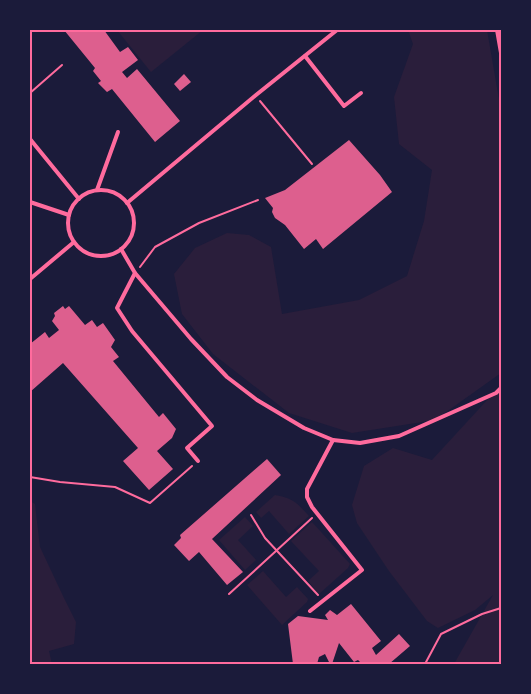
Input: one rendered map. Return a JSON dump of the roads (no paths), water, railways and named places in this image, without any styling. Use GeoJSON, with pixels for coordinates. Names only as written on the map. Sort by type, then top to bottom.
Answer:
{"type":"FeatureCollection","features":[{"type":"Feature","properties":{"kind":"lane"},"geometry":{"type":"LineString","coordinates":[[127,203],[337,30]]}},
{"type":"Feature","properties":{"kind":"lane"},"geometry":{"type":"LineString","coordinates":[[497,30],[501,53]]}},
{"type":"Feature","properties":{"kind":"lane"},"geometry":{"type":"LineString","coordinates":[[305,56],[344,106],[361,93]]}},
{"type":"Feature","properties":{"kind":"lane"},"geometry":{"type":"LineString","coordinates":[[97,190],[118,132]]}},
{"type":"Feature","properties":{"kind":"lane"},"geometry":{"type":"LineString","coordinates":[[30,139],[79,199]]}},
{"type":"Feature","properties":{"kind":"lane"},"geometry":{"type":"LineString","coordinates":[[97,190],[107,191],[116,194],[127,203],[134,220],[133,231],[121,250],[101,256],[81,250],[74,242],[68,224],[69,215],[73,206],[87,193],[97,190]]}},
{"type":"Feature","properties":{"kind":"lane"},"geometry":{"type":"LineString","coordinates":[[30,202],[69,215]]}},
{"type":"Feature","properties":{"kind":"lane"},"geometry":{"type":"LineString","coordinates":[[30,279],[74,242]]}},
{"type":"Feature","properties":{"kind":"lane"},"geometry":{"type":"LineString","coordinates":[[121,250],[135,273],[191,339],[227,377],[256,400],[304,428],[333,440],[360,443],[400,436],[496,393],[501,388]]}},
{"type":"Feature","properties":{"kind":"lane"},"geometry":{"type":"LineString","coordinates":[[135,273],[117,308],[132,331],[212,426],[186,448],[198,461]]}},
{"type":"Feature","properties":{"kind":"lane"},"geometry":{"type":"LineString","coordinates":[[310,611],[362,570],[317,513],[307,497],[307,489],[333,440]]}}]}
